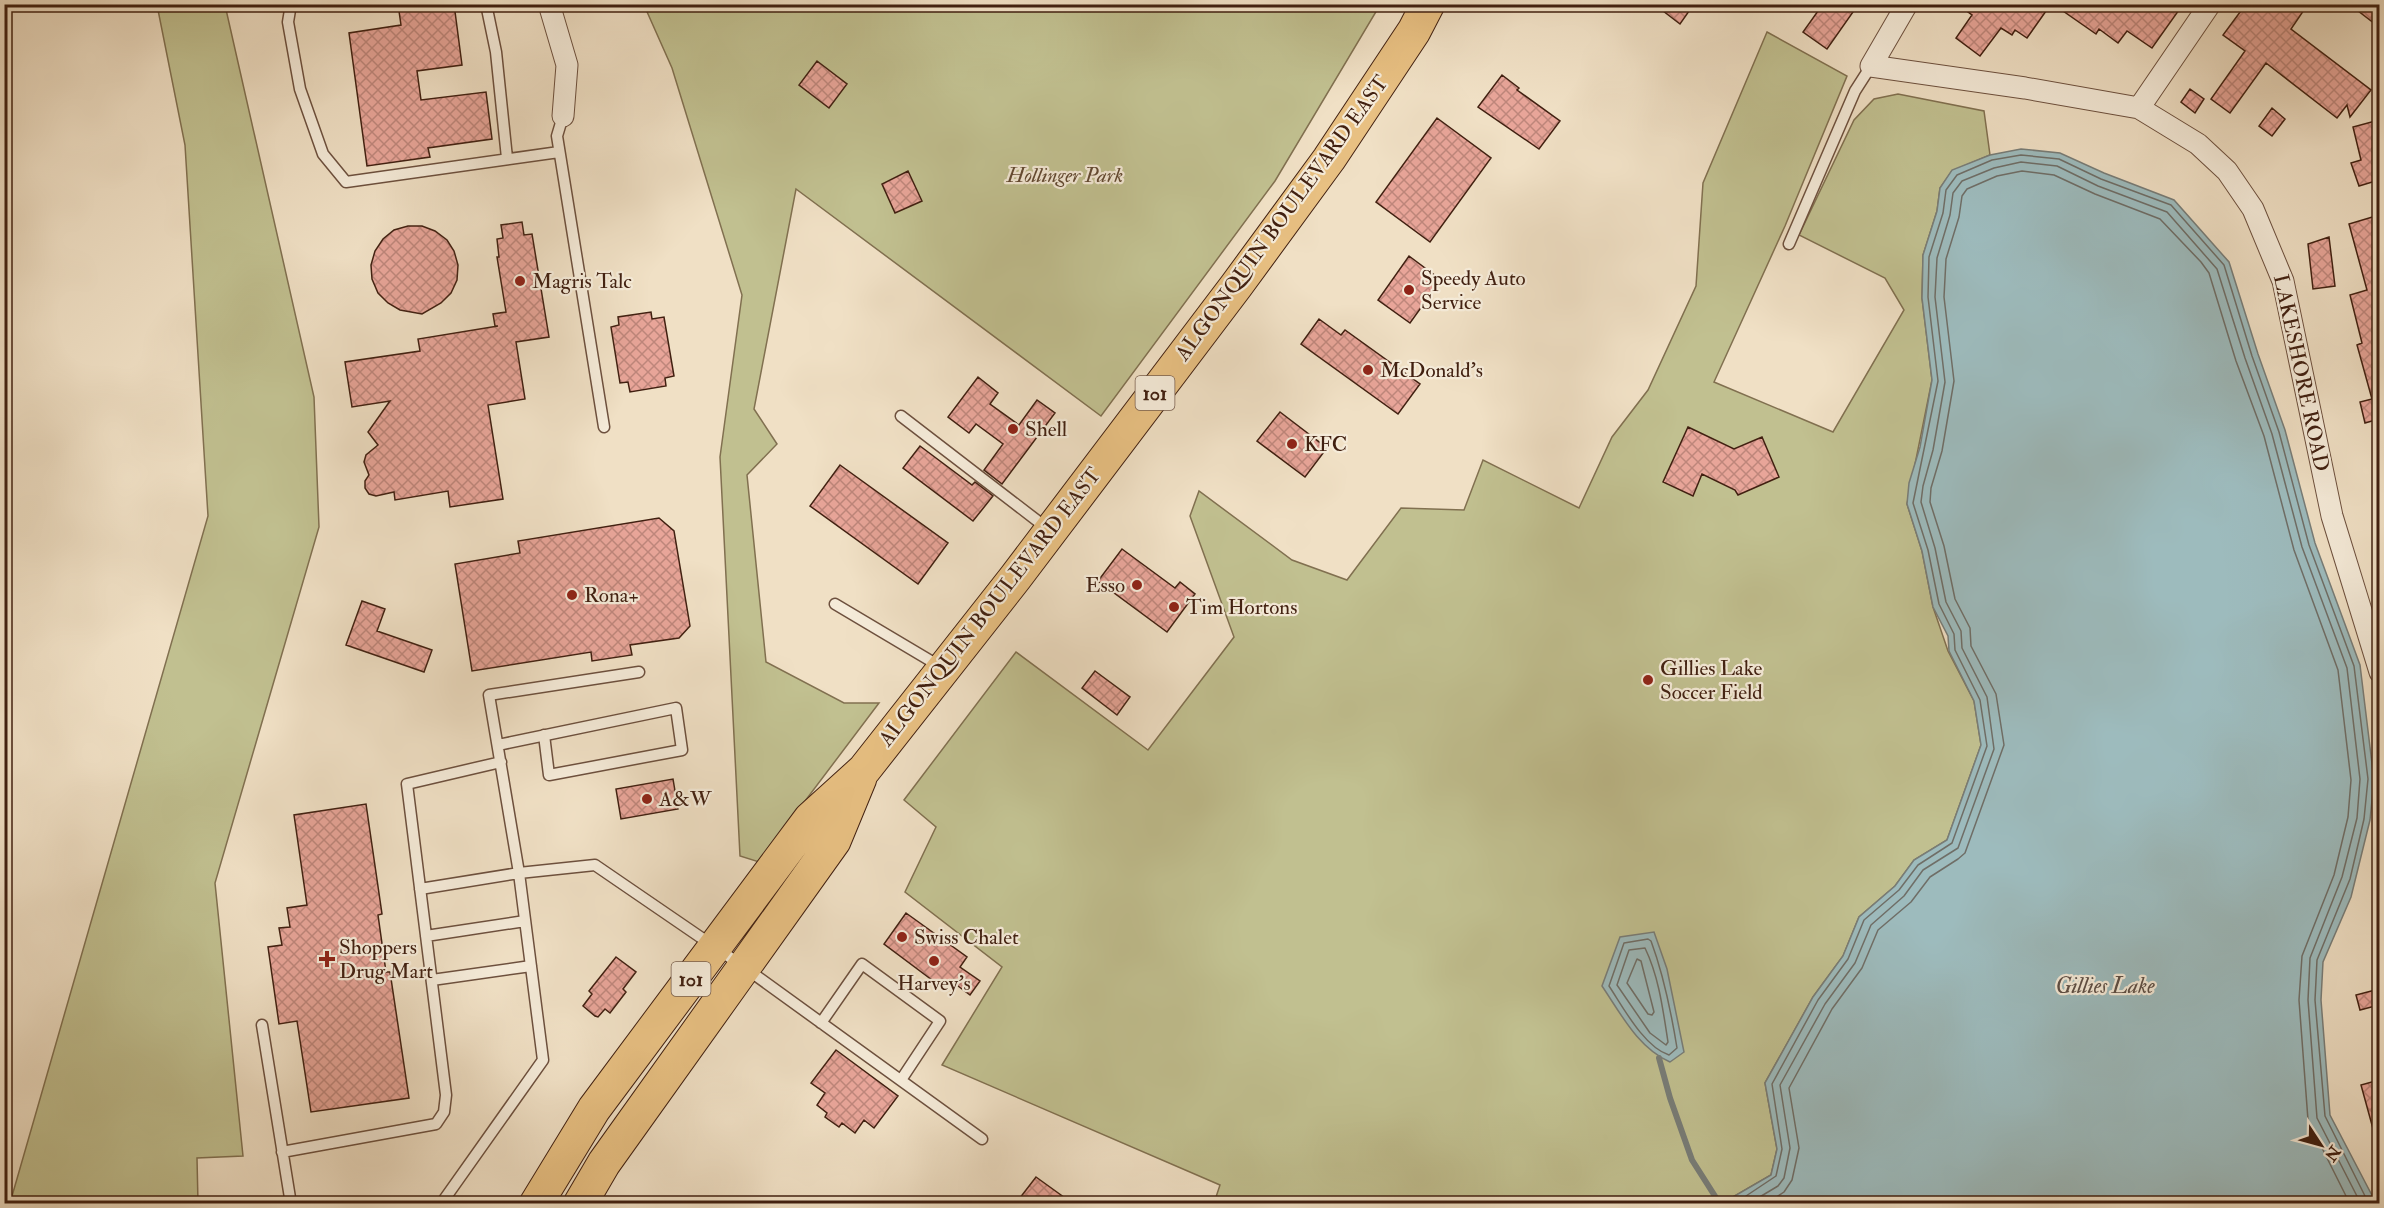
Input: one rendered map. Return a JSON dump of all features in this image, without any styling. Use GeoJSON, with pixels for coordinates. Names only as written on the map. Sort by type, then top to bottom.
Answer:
{"type":"FeatureCollection","features":[{"type":"Feature","properties":{"kind":"main road","name":"ALGONQUIN BOULEVARD EAST"},"geometry":{"type":"LineString","coordinates":[[536,1203],[594,1109],[810,819],[864,770],[1051,531],[1236,286],[1329,159],[1414,31],[1428,4]]}},
{"type":"Feature","properties":{"kind":"main road","name":"ALGONQUIN BOULEVARD EAST"},"geometry":{"type":"LineString","coordinates":[[580,1203],[604,1163],[834,841],[864,770]]}},
{"type":"Feature","properties":{"kind":"street"},"geometry":{"type":"LineString","coordinates":[[549,4],[567,65],[563,116]]}},
{"type":"Feature","properties":{"kind":"street"},"geometry":{"type":"LineString","coordinates":[[1871,66],[1907,4]]}},
{"type":"Feature","properties":{"kind":"street"},"geometry":{"type":"LineString","coordinates":[[2139,108],[2210,4]]}},
{"type":"Feature","properties":{"kind":"street","name":"LAKESHORE ROAD"},"geometry":{"type":"LineString","coordinates":[[1871,66],[2025,88],[2139,108],[2198,144],[2227,171],[2253,209],[2283,281],[2332,516],[2379,672]]}},
{"type":"Feature","properties":{"kind":"lane"},"geometry":{"type":"LineString","coordinates":[[291,4],[288,22],[300,89],[323,154],[346,182],[559,152]]}},
{"type":"Feature","properties":{"kind":"lane"},"geometry":{"type":"LineString","coordinates":[[486,4],[496,52],[507,158]]}},
{"type":"Feature","properties":{"kind":"lane"},"geometry":{"type":"LineString","coordinates":[[1789,244],[1855,92],[1871,66]]}},
{"type":"Feature","properties":{"kind":"lane"},"geometry":{"type":"LineString","coordinates":[[563,116],[557,136],[559,152],[604,427]]}},
{"type":"Feature","properties":{"kind":"lane"},"geometry":{"type":"LineString","coordinates":[[901,416],[1051,531]]}},
{"type":"Feature","properties":{"kind":"lane"},"geometry":{"type":"LineString","coordinates":[[835,604],[943,669]]}},
{"type":"Feature","properties":{"kind":"lane"},"geometry":{"type":"LineString","coordinates":[[441,1203],[543,1060],[519,873],[489,695],[639,672]]}},
{"type":"Feature","properties":{"kind":"lane"},"geometry":{"type":"LineString","coordinates":[[498,745],[544,735],[676,708],[682,750],[549,775],[544,735]]}},
{"type":"Feature","properties":{"kind":"lane"},"geometry":{"type":"LineString","coordinates":[[282,1152],[436,1124],[444,1112],[446,1095],[406,784],[501,762]]}},
{"type":"Feature","properties":{"kind":"lane"},"geometry":{"type":"LineString","coordinates":[[420,889],[519,873],[595,865],[744,967],[982,1139]]}},
{"type":"Feature","properties":{"kind":"lane"},"geometry":{"type":"LineString","coordinates":[[426,936],[525,921]]}},
{"type":"Feature","properties":{"kind":"lane"},"geometry":{"type":"LineString","coordinates":[[821,1023],[862,964],[940,1021],[901,1080]]}},
{"type":"Feature","properties":{"kind":"lane"},"geometry":{"type":"LineString","coordinates":[[432,980],[531,966]]}},
{"type":"Feature","properties":{"kind":"lane"},"geometry":{"type":"LineString","coordinates":[[262,1025],[291,1203]]}},
{"type":"Feature","properties":{"kind":"green space"},"geometry":{"type":"Polygon","coordinates":[[[157,5],[225,5],[314,397],[319,527],[215,883],[243,1156],[197,1158],[198,1203],[10,1203],[208,516],[185,145],[157,5]]]}},
{"type":"Feature","properties":{"kind":"green space","name":"Hollinger Park"},"geometry":{"type":"Polygon","coordinates":[[[644,5],[1380,5],[1275,181],[1101,416],[796,189],[754,409],[777,444],[747,475],[766,662],[844,703],[879,703],[759,862],[740,856],[720,457],[742,295],[672,68],[644,5]]]}},
{"type":"Feature","properties":{"kind":"green space"},"geometry":{"type":"Polygon","coordinates":[[[1767,32],[1847,76],[1785,226],[1714,382],[1833,432],[1904,310],[1885,278],[1799,235],[1854,120],[1874,99],[1898,94],[1984,111],[1990,155],[1952,171],[1940,188],[1937,211],[1923,255],[1922,298],[1932,380],[1907,504],[1922,551],[1933,607],[1948,651],[1974,701],[1981,745],[1947,840],[1914,860],[1895,886],[1859,917],[1843,956],[1813,997],[1765,1083],[1777,1149],[1771,1175],[1726,1203],[1214,1203],[1220,1185],[942,1065],[1002,967],[905,892],[936,827],[904,800],[1016,652],[1148,750],[1234,637],[1190,516],[1199,491],[1292,560],[1347,580],[1401,508],[1464,510],[1483,460],[1579,508],[1612,437],[1648,390],[1696,286],[1703,183],[1767,32]]]}},
{"type":"Feature","properties":{"kind":"water","name":"Gillies Lake"},"geometry":{"type":"Polygon","coordinates":[[[2021,149],[2060,153],[2174,200],[2229,262],[2285,430],[2315,543],[2360,665],[2374,780],[2370,820],[2351,897],[2323,962],[2321,1000],[2330,1115],[2376,1203],[1726,1203],[1771,1175],[1777,1149],[1765,1083],[1813,997],[1843,956],[1859,917],[1895,886],[1914,860],[1947,840],[1981,745],[1974,701],[1949,651],[1948,636],[1933,607],[1922,551],[1907,504],[1909,483],[1920,447],[1932,380],[1922,298],[1923,255],[1937,211],[1940,188],[1952,170],[1990,155],[2021,149]]]}},
{"type":"Feature","properties":{"kind":"water"},"geometry":{"type":"Polygon","coordinates":[[[1654,932],[1667,969],[1684,1052],[1670,1062],[1639,1039],[1602,986],[1620,937],[1654,932]]]}},
{"type":"Feature","properties":{"kind":"building"},"geometry":{"type":"Polygon","coordinates":[[[398,4],[454,4],[462,65],[417,71],[421,100],[486,92],[492,139],[428,148],[430,157],[367,166],[349,33],[401,25],[398,4]]]}},
{"type":"Feature","properties":{"kind":"building"},"geometry":{"type":"Polygon","coordinates":[[[1654,4],[1694,4],[1680,24],[1654,4]]]}},
{"type":"Feature","properties":{"kind":"building"},"geometry":{"type":"Polygon","coordinates":[[[1823,4],[1842,4],[1853,12],[1827,49],[1803,32],[1823,4]]]}},
{"type":"Feature","properties":{"kind":"building"},"geometry":{"type":"Polygon","coordinates":[[[1957,4],[2051,4],[2027,38],[2015,30],[2012,35],[2001,28],[1980,56],[1956,38],[1972,15],[1957,4]]]}},
{"type":"Feature","properties":{"kind":"building"},"geometry":{"type":"Polygon","coordinates":[[[2053,4],[2171,4],[2179,10],[2152,48],[2127,31],[2118,43],[2099,29],[2096,34],[2053,4]]]}},
{"type":"Feature","properties":{"kind":"building"},"geometry":{"type":"Polygon","coordinates":[[[2246,4],[2308,4],[2291,29],[2371,90],[2350,117],[2347,105],[2337,118],[2266,63],[2230,113],[2211,99],[2245,51],[2223,35],[2246,4]]]}},
{"type":"Feature","properties":{"kind":"building"},"geometry":{"type":"Polygon","coordinates":[[[2349,4],[2379,4],[2379,27],[2349,4]]]}},
{"type":"Feature","properties":{"kind":"building"},"geometry":{"type":"Polygon","coordinates":[[[817,61],[847,84],[829,108],[799,85],[817,61]]]}},
{"type":"Feature","properties":{"kind":"building"},"geometry":{"type":"Polygon","coordinates":[[[1502,75],[1519,88],[1517,90],[1560,121],[1539,149],[1478,107],[1502,75]]]}},
{"type":"Feature","properties":{"kind":"building"},"geometry":{"type":"Polygon","coordinates":[[[2190,89],[2204,99],[2195,113],[2181,102],[2190,89]]]}},
{"type":"Feature","properties":{"kind":"building"},"geometry":{"type":"Polygon","coordinates":[[[2272,108],[2285,119],[2272,136],[2259,126],[2272,108]]]}},
{"type":"Feature","properties":{"kind":"building"},"geometry":{"type":"Polygon","coordinates":[[[1437,118],[1491,158],[1430,242],[1376,202],[1437,118]]]}},
{"type":"Feature","properties":{"kind":"building"},"geometry":{"type":"Polygon","coordinates":[[[2379,120],[2379,180],[2359,186],[2351,163],[2361,160],[2353,127],[2379,120]]]}},
{"type":"Feature","properties":{"kind":"building"},"geometry":{"type":"Polygon","coordinates":[[[908,171],[922,201],[895,213],[882,184],[908,171]]]}},
{"type":"Feature","properties":{"kind":"building"},"geometry":{"type":"Polygon","coordinates":[[[2379,215],[2379,419],[2365,423],[2360,402],[2372,399],[2357,345],[2362,343],[2350,295],[2367,290],[2349,224],[2379,215]]]}},
{"type":"Feature","properties":{"kind":"building"},"geometry":{"type":"Polygon","coordinates":[[[522,222],[524,235],[532,234],[549,337],[516,342],[525,399],[488,405],[503,499],[450,507],[448,491],[395,500],[394,492],[376,496],[369,494],[365,488],[365,481],[369,475],[364,462],[366,455],[378,445],[368,432],[390,401],[352,407],[345,362],[420,351],[418,339],[498,326],[495,326],[493,314],[506,312],[497,257],[499,257],[497,239],[503,238],[501,225],[522,222]]]}},
{"type":"Feature","properties":{"kind":"building"},"geometry":{"type":"Polygon","coordinates":[[[408,226],[422,226],[435,231],[447,240],[454,251],[458,265],[457,280],[451,293],[441,303],[422,314],[400,310],[388,303],[378,293],[372,279],[371,265],[375,251],[383,239],[394,230],[408,226]]]}},
{"type":"Feature","properties":{"kind":"building"},"geometry":{"type":"Polygon","coordinates":[[[2329,237],[2335,286],[2313,289],[2308,244],[2329,237]]]}},
{"type":"Feature","properties":{"kind":"building","name":"Speedy Auto Service"},"geometry":{"type":"Polygon","coordinates":[[[1409,256],[1441,280],[1410,323],[1378,300],[1409,256]]]}},
{"type":"Feature","properties":{"kind":"building"},"geometry":{"type":"Polygon","coordinates":[[[651,312],[652,319],[664,317],[674,376],[665,378],[666,386],[630,392],[628,382],[620,383],[611,327],[619,325],[618,317],[651,312]]]}},
{"type":"Feature","properties":{"kind":"building","name":"McDonald's"},"geometry":{"type":"Polygon","coordinates":[[[1319,319],[1341,335],[1345,330],[1420,384],[1398,414],[1301,344],[1319,319]]]}},
{"type":"Feature","properties":{"kind":"building","name":"Shell"},"geometry":{"type":"Polygon","coordinates":[[[978,377],[998,393],[990,404],[1019,425],[1037,400],[1055,413],[1002,484],[984,470],[1003,444],[976,424],[969,433],[948,417],[978,377]]]}},
{"type":"Feature","properties":{"kind":"building","name":"KFC"},"geometry":{"type":"Polygon","coordinates":[[[1280,412],[1327,448],[1305,477],[1257,441],[1280,412]]]}},
{"type":"Feature","properties":{"kind":"building"},"geometry":{"type":"Polygon","coordinates":[[[1688,427],[1734,449],[1762,437],[1779,477],[1738,495],[1735,490],[1702,474],[1693,496],[1663,482],[1688,427]]]}},
{"type":"Feature","properties":{"kind":"building"},"geometry":{"type":"Polygon","coordinates":[[[920,446],[972,485],[975,482],[993,496],[973,521],[903,468],[920,446]]]}},
{"type":"Feature","properties":{"kind":"building"},"geometry":{"type":"Polygon","coordinates":[[[840,465],[948,543],[918,584],[810,506],[840,465]]]}},
{"type":"Feature","properties":{"kind":"building","name":"Rona+"},"geometry":{"type":"Polygon","coordinates":[[[659,518],[674,531],[690,626],[679,638],[630,645],[632,655],[592,661],[591,652],[472,671],[455,564],[520,553],[518,541],[659,518]]]}},
{"type":"Feature","properties":{"kind":"building","name":"Esso"},"geometry":{"type":"Polygon","coordinates":[[[1122,549],[1175,588],[1180,582],[1195,594],[1167,632],[1098,581],[1122,549]]]}},
{"type":"Feature","properties":{"kind":"building"},"geometry":{"type":"Polygon","coordinates":[[[362,601],[385,609],[377,631],[432,650],[424,672],[346,645],[362,601]]]}},
{"type":"Feature","properties":{"kind":"building"},"geometry":{"type":"Polygon","coordinates":[[[1095,671],[1130,697],[1117,715],[1082,688],[1095,671]]]}},
{"type":"Feature","properties":{"kind":"building","name":"A&W"},"geometry":{"type":"Polygon","coordinates":[[[673,779],[678,809],[621,819],[616,789],[673,779]]]}},
{"type":"Feature","properties":{"kind":"building","name":"Shoppers Drug Mart"},"geometry":{"type":"Polygon","coordinates":[[[366,804],[382,914],[378,915],[386,972],[390,972],[409,1098],[311,1112],[297,1021],[279,1024],[268,947],[282,945],[279,928],[290,927],[287,908],[307,905],[294,815],[366,804]]]}},
{"type":"Feature","properties":{"kind":"building"},"geometry":{"type":"Polygon","coordinates":[[[906,913],[967,957],[960,967],[980,981],[970,995],[950,980],[944,989],[884,944],[906,913]]]}},
{"type":"Feature","properties":{"kind":"building"},"geometry":{"type":"Polygon","coordinates":[[[616,957],[636,972],[623,989],[626,992],[610,1013],[605,1009],[598,1017],[583,1006],[592,994],[589,991],[616,957]]]}},
{"type":"Feature","properties":{"kind":"building"},"geometry":{"type":"Polygon","coordinates":[[[2379,989],[2379,1005],[2360,1010],[2356,995],[2379,989]]]}},
{"type":"Feature","properties":{"kind":"building"},"geometry":{"type":"Polygon","coordinates":[[[836,1050],[898,1096],[874,1128],[864,1120],[855,1133],[842,1123],[839,1127],[825,1117],[827,1113],[817,1105],[825,1093],[811,1083],[836,1050]]]}},
{"type":"Feature","properties":{"kind":"building"},"geometry":{"type":"Polygon","coordinates":[[[2379,1080],[2379,1136],[2375,1136],[2361,1085],[2379,1080]]]}},
{"type":"Feature","properties":{"kind":"building"},"geometry":{"type":"Polygon","coordinates":[[[1036,1177],[1072,1203],[1016,1203],[1036,1177]]]}},
{"type":"Feature","properties":{"kind":"waterway"},"geometry":{"type":"LineString","coordinates":[[1659,1058],[1670,1098],[1692,1160],[1720,1204]]}},
{"type":"Feature","properties":{"kind":"place","name":"Magris Talc"},"geometry":{"type":"Point","coordinates":[520,281]}},
{"type":"Feature","properties":{"kind":"place","name":"Speedy Auto Service"},"geometry":{"type":"Point","coordinates":[1409,290]}},
{"type":"Feature","properties":{"kind":"place","name":"McDonald's"},"geometry":{"type":"Point","coordinates":[1368,370]}},
{"type":"Feature","properties":{"kind":"place","name":"Shell"},"geometry":{"type":"Point","coordinates":[1013,429]}},
{"type":"Feature","properties":{"kind":"place","name":"KFC"},"geometry":{"type":"Point","coordinates":[1292,444]}},
{"type":"Feature","properties":{"kind":"place","name":"Esso"},"geometry":{"type":"Point","coordinates":[1137,585]}},
{"type":"Feature","properties":{"kind":"place","name":"Rona+"},"geometry":{"type":"Point","coordinates":[572,595]}},
{"type":"Feature","properties":{"kind":"place","name":"Tim Hortons"},"geometry":{"type":"Point","coordinates":[1174,607]}},
{"type":"Feature","properties":{"kind":"place","name":"Gillies Lake Soccer Field"},"geometry":{"type":"Point","coordinates":[1648,680]}},
{"type":"Feature","properties":{"kind":"place","name":"A&W"},"geometry":{"type":"Point","coordinates":[647,799]}},
{"type":"Feature","properties":{"kind":"place","name":"Swiss Chalet"},"geometry":{"type":"Point","coordinates":[902,937]}},
{"type":"Feature","properties":{"kind":"place","name":"Shoppers Drug Mart"},"geometry":{"type":"Point","coordinates":[327,959]}},
{"type":"Feature","properties":{"kind":"place","name":"Harvey's"},"geometry":{"type":"Point","coordinates":[934,961]}}]}
